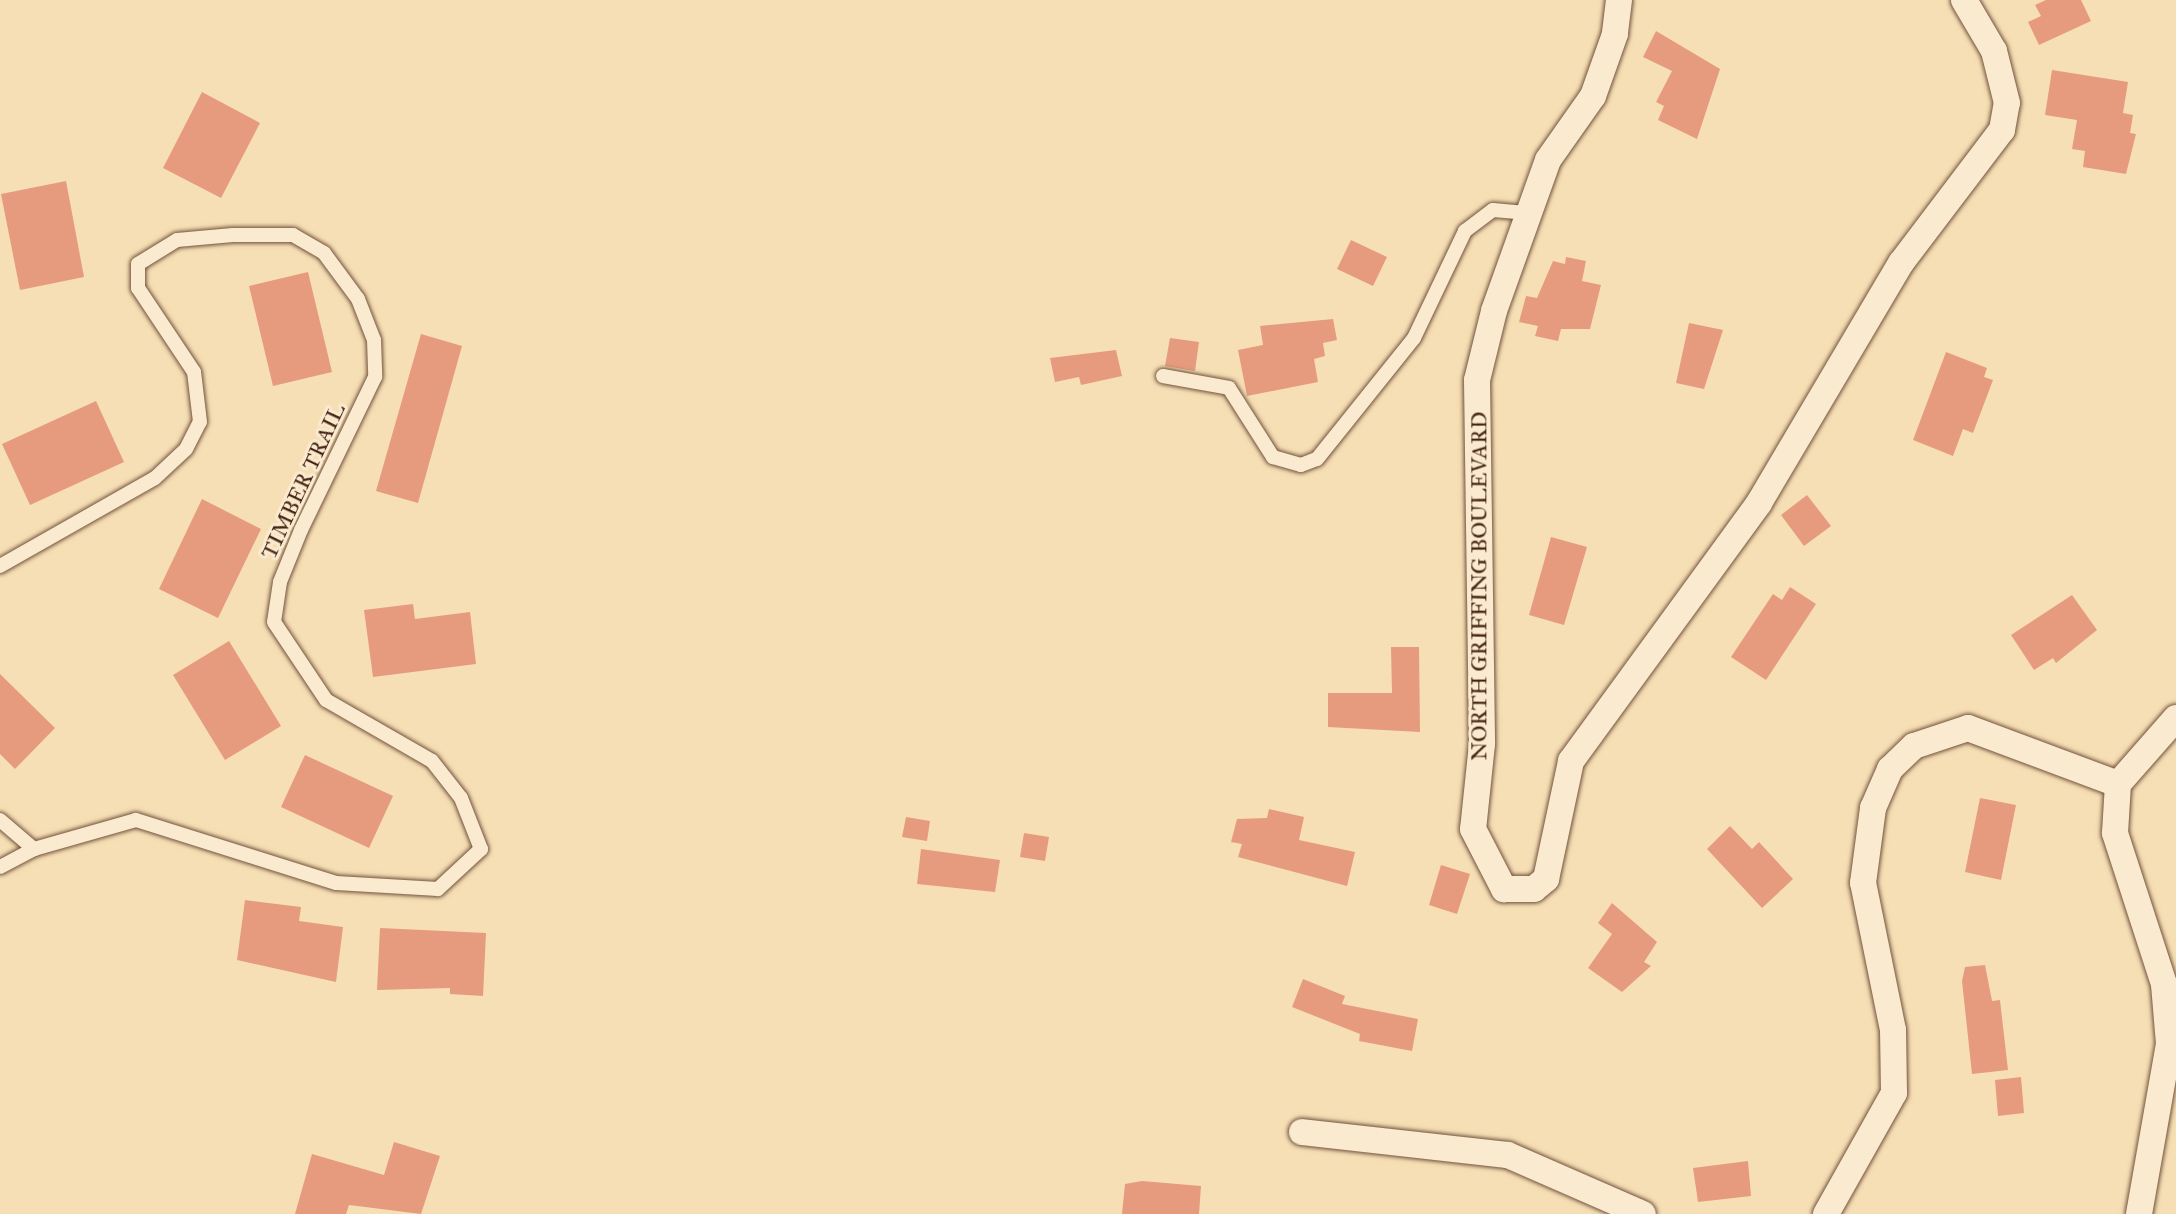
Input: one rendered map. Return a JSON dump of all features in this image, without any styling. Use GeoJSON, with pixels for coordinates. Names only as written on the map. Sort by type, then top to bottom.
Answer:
{"type":"FeatureCollection","features":[{"type":"Feature","properties":{"kind":"street","name":"NORTH GRIFFING BOULEVARD"},"geometry":{"type":"LineString","coordinates":[[1619,0],[1615,34],[1593,96],[1548,160],[1477,380],[1482,744],[1473,829],[1504,889],[1534,889],[1546,879],[1571,761],[1759,503],[1901,263],[2002,130],[2007,103],[1994,51],[1964,0]]}},
{"type":"Feature","properties":{"kind":"street"},"geometry":{"type":"LineString","coordinates":[[2139,1214],[2169,1044],[2164,984],[2115,833],[2118,784],[2176,718]]}},
{"type":"Feature","properties":{"kind":"street"},"geometry":{"type":"LineString","coordinates":[[1826,1214],[1894,1093],[1893,1030],[1863,883],[1873,808],[1890,769],[1914,746],[1968,728],[2118,784]]}},
{"type":"Feature","properties":{"kind":"street"},"geometry":{"type":"LineString","coordinates":[[1302,1132],[1508,1155],[1643,1214]]}},
{"type":"Feature","properties":{"kind":"lane"},"geometry":{"type":"LineString","coordinates":[[1163,376],[1229,388],[1273,457],[1301,465],[1317,459],[1414,338],[1465,231],[1493,210],[1529,213]]}},
{"type":"Feature","properties":{"kind":"lane","name":"TIMBER TRAIL"},"geometry":{"type":"LineString","coordinates":[[0,566],[155,478],[186,449],[200,422],[194,372],[138,288],[138,264],[177,240],[233,235],[293,235],[324,253],[358,299],[374,340],[375,377],[301,530],[280,582],[274,622],[326,700],[432,761],[461,798],[481,849],[438,889],[336,883],[136,820],[34,849],[0,867]]}},
{"type":"Feature","properties":{"kind":"lane"},"geometry":{"type":"LineString","coordinates":[[0,820],[34,849]]}},
{"type":"Feature","properties":{"kind":"building"},"geometry":{"type":"Polygon","coordinates":[[[2046,0],[2081,0],[2091,21],[2039,45],[2028,22],[2041,16],[2035,5],[2046,0]]]}},
{"type":"Feature","properties":{"kind":"building"},"geometry":{"type":"Polygon","coordinates":[[[1656,31],[1720,69],[1697,139],[1658,120],[1664,106],[1656,102],[1672,71],[1643,57],[1656,31]]]}},
{"type":"Feature","properties":{"kind":"building"},"geometry":{"type":"Polygon","coordinates":[[[2052,70],[2128,82],[2123,113],[2133,115],[2130,133],[2136,134],[2126,174],[2083,167],[2085,151],[2072,149],[2077,120],[2045,115],[2052,70]]]}},
{"type":"Feature","properties":{"kind":"building"},"geometry":{"type":"Polygon","coordinates":[[[202,92],[260,123],[221,198],[163,168],[202,92]]]}},
{"type":"Feature","properties":{"kind":"building"},"geometry":{"type":"Polygon","coordinates":[[[66,181],[84,277],[20,290],[1,194],[66,181]]]}},
{"type":"Feature","properties":{"kind":"building"},"geometry":{"type":"Polygon","coordinates":[[[1351,240],[1387,257],[1373,286],[1337,269],[1351,240]]]}},
{"type":"Feature","properties":{"kind":"building"},"geometry":{"type":"Polygon","coordinates":[[[1566,257],[1586,261],[1582,281],[1601,285],[1590,329],[1561,329],[1558,341],[1535,336],[1538,326],[1519,322],[1526,296],[1537,298],[1553,261],[1565,264],[1566,257]]]}},
{"type":"Feature","properties":{"kind":"building"},"geometry":{"type":"Polygon","coordinates":[[[308,272],[332,372],[273,386],[249,286],[308,272]]]}},
{"type":"Feature","properties":{"kind":"building"},"geometry":{"type":"Polygon","coordinates":[[[1333,319],[1337,340],[1323,343],[1325,356],[1314,359],[1318,382],[1247,396],[1238,350],[1263,345],[1260,326],[1333,319]]]}},
{"type":"Feature","properties":{"kind":"building"},"geometry":{"type":"Polygon","coordinates":[[[1689,323],[1723,330],[1704,389],[1676,383],[1689,323]]]}},
{"type":"Feature","properties":{"kind":"building"},"geometry":{"type":"Polygon","coordinates":[[[421,334],[462,346],[418,503],[376,491],[421,334]]]}},
{"type":"Feature","properties":{"kind":"building"},"geometry":{"type":"Polygon","coordinates":[[[1170,338],[1199,342],[1195,371],[1165,366],[1170,338]]]}},
{"type":"Feature","properties":{"kind":"building"},"geometry":{"type":"Polygon","coordinates":[[[1116,350],[1122,376],[1081,385],[1079,377],[1055,382],[1050,358],[1116,350]]]}},
{"type":"Feature","properties":{"kind":"building"},"geometry":{"type":"Polygon","coordinates":[[[1946,352],[1987,368],[1984,377],[1993,380],[1973,433],[1963,429],[1953,456],[1913,440],[1946,352]]]}},
{"type":"Feature","properties":{"kind":"building"},"geometry":{"type":"Polygon","coordinates":[[[96,401],[124,462],[30,505],[2,444],[96,401]]]}},
{"type":"Feature","properties":{"kind":"building"},"geometry":{"type":"Polygon","coordinates":[[[1807,495],[1831,526],[1804,546],[1781,515],[1807,495]]]}},
{"type":"Feature","properties":{"kind":"building"},"geometry":{"type":"Polygon","coordinates":[[[202,499],[261,529],[218,618],[159,589],[202,499]]]}},
{"type":"Feature","properties":{"kind":"building"},"geometry":{"type":"Polygon","coordinates":[[[1551,537],[1587,547],[1564,625],[1529,615],[1551,537]]]}},
{"type":"Feature","properties":{"kind":"building"},"geometry":{"type":"Polygon","coordinates":[[[1790,587],[1816,604],[1766,680],[1731,657],[1773,594],[1782,600],[1790,587]]]}},
{"type":"Feature","properties":{"kind":"building"},"geometry":{"type":"Polygon","coordinates":[[[2072,595],[2097,630],[2056,663],[2053,658],[2034,670],[2011,635],[2072,595]]]}},
{"type":"Feature","properties":{"kind":"building"},"geometry":{"type":"Polygon","coordinates":[[[413,604],[415,619],[470,612],[476,664],[373,677],[364,610],[413,604]]]}},
{"type":"Feature","properties":{"kind":"building"},"geometry":{"type":"Polygon","coordinates":[[[229,641],[281,726],[225,760],[173,675],[229,641]]]}},
{"type":"Feature","properties":{"kind":"building"},"geometry":{"type":"Polygon","coordinates":[[[1391,647],[1419,647],[1420,732],[1328,727],[1328,693],[1392,693],[1391,647]]]}},
{"type":"Feature","properties":{"kind":"building"},"geometry":{"type":"Polygon","coordinates":[[[0,674],[55,728],[15,769],[0,754],[0,674]]]}},
{"type":"Feature","properties":{"kind":"building"},"geometry":{"type":"Polygon","coordinates":[[[305,755],[393,796],[369,848],[281,807],[305,755]]]}},
{"type":"Feature","properties":{"kind":"building"},"geometry":{"type":"Polygon","coordinates":[[[1980,798],[2016,805],[2001,880],[1965,872],[1980,798]]]}},
{"type":"Feature","properties":{"kind":"building"},"geometry":{"type":"Polygon","coordinates":[[[1269,809],[1304,817],[1299,840],[1355,852],[1347,886],[1238,857],[1242,844],[1231,842],[1237,819],[1267,818],[1269,809]]]}},
{"type":"Feature","properties":{"kind":"building"},"geometry":{"type":"Polygon","coordinates":[[[906,817],[930,821],[927,841],[902,837],[906,817]]]}},
{"type":"Feature","properties":{"kind":"building"},"geometry":{"type":"Polygon","coordinates":[[[1730,826],[1752,849],[1759,842],[1793,879],[1762,908],[1707,849],[1730,826]]]}},
{"type":"Feature","properties":{"kind":"building"},"geometry":{"type":"Polygon","coordinates":[[[1024,833],[1049,837],[1045,861],[1020,857],[1024,833]]]}},
{"type":"Feature","properties":{"kind":"building"},"geometry":{"type":"Polygon","coordinates":[[[921,849],[1000,860],[995,892],[917,884],[921,849]]]}},
{"type":"Feature","properties":{"kind":"building"},"geometry":{"type":"Polygon","coordinates":[[[1441,865],[1470,874],[1457,914],[1429,905],[1441,865]]]}},
{"type":"Feature","properties":{"kind":"building"},"geometry":{"type":"Polygon","coordinates":[[[245,900],[301,907],[299,921],[343,927],[336,982],[237,960],[245,900]]]}},
{"type":"Feature","properties":{"kind":"building"},"geometry":{"type":"Polygon","coordinates":[[[1612,903],[1657,942],[1644,962],[1651,966],[1622,992],[1588,968],[1612,934],[1598,923],[1612,903]]]}},
{"type":"Feature","properties":{"kind":"building"},"geometry":{"type":"Polygon","coordinates":[[[380,928],[486,933],[483,996],[450,994],[450,988],[377,990],[380,928]]]}},
{"type":"Feature","properties":{"kind":"building"},"geometry":{"type":"Polygon","coordinates":[[[1985,965],[1992,1001],[2000,1000],[2008,1070],[1972,1074],[1962,981],[1965,967],[1985,965]]]}},
{"type":"Feature","properties":{"kind":"building"},"geometry":{"type":"Polygon","coordinates":[[[1303,979],[1345,996],[1342,1004],[1418,1019],[1412,1051],[1359,1041],[1360,1034],[1292,1007],[1303,979]]]}},
{"type":"Feature","properties":{"kind":"building"},"geometry":{"type":"Polygon","coordinates":[[[2021,1077],[2024,1113],[1998,1116],[1995,1080],[2021,1077]]]}},
{"type":"Feature","properties":{"kind":"building"},"geometry":{"type":"Polygon","coordinates":[[[394,1142],[440,1156],[421,1214],[349,1205],[346,1214],[295,1214],[312,1154],[384,1175],[394,1142]]]}},
{"type":"Feature","properties":{"kind":"building"},"geometry":{"type":"Polygon","coordinates":[[[1748,1161],[1751,1196],[1698,1202],[1693,1168],[1748,1161]]]}},
{"type":"Feature","properties":{"kind":"building"},"geometry":{"type":"Polygon","coordinates":[[[1142,1181],[1201,1186],[1199,1214],[1122,1214],[1125,1184],[1142,1181]]]}}]}
